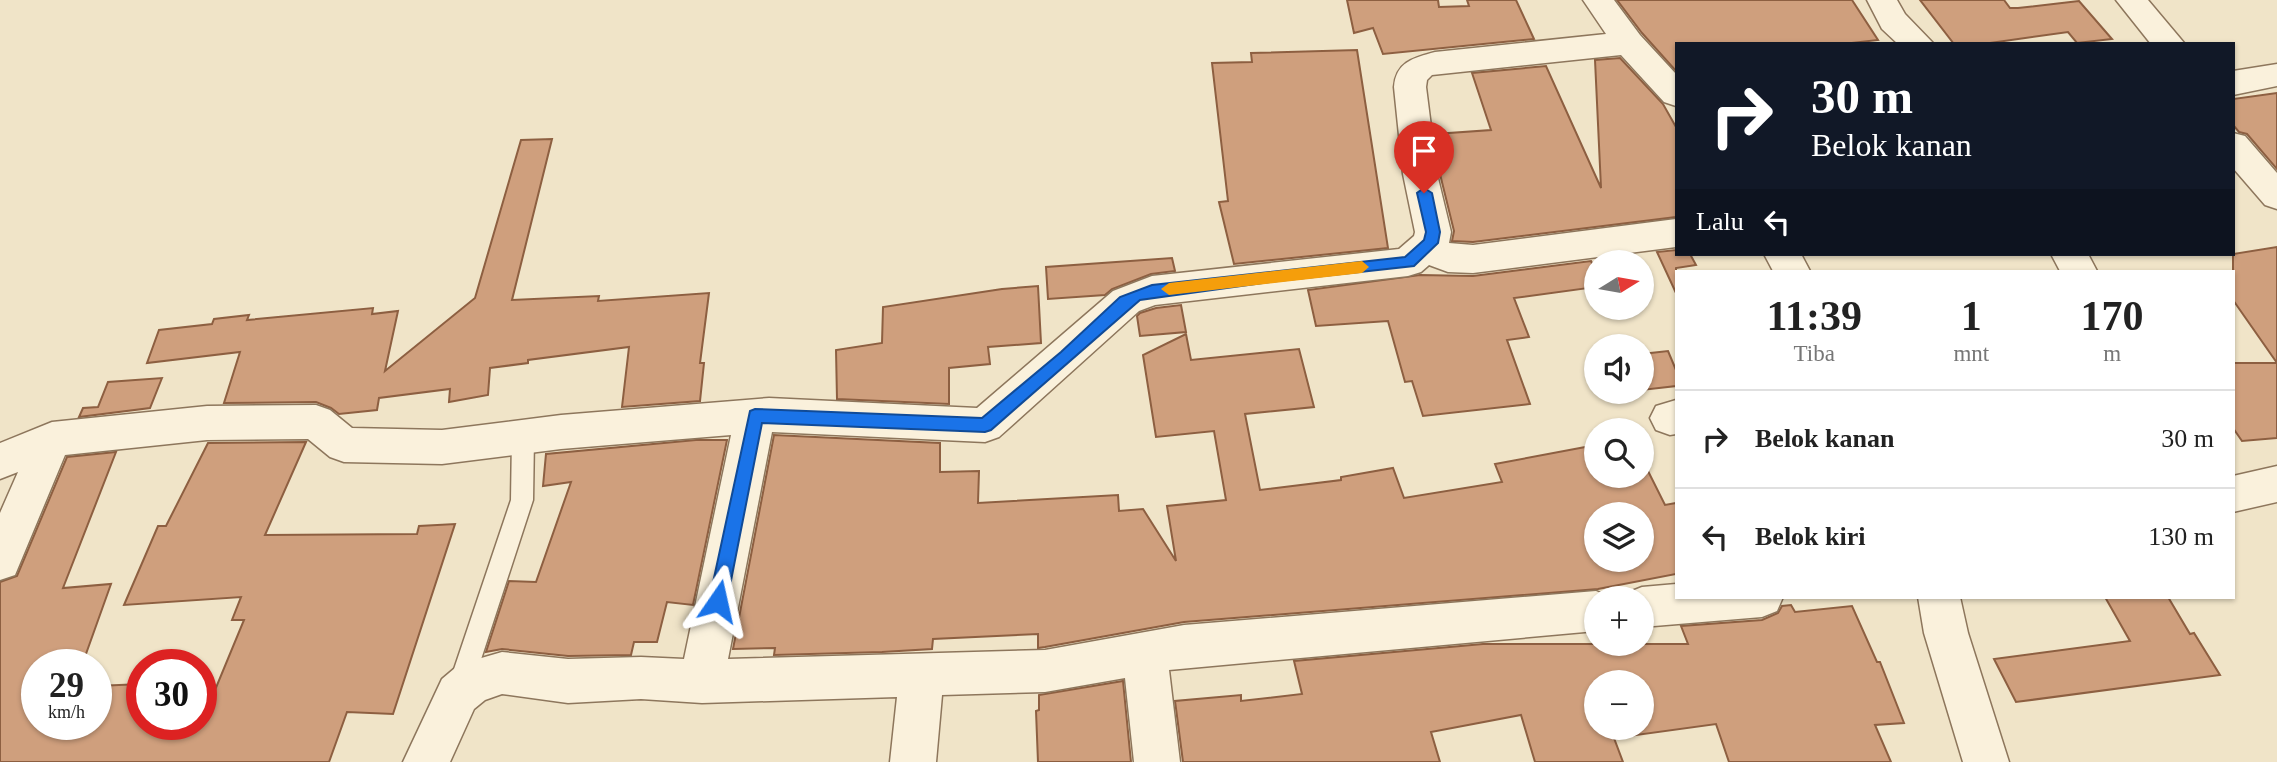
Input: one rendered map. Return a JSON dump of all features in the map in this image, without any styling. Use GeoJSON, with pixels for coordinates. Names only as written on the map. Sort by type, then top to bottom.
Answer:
{"type":"FeatureCollection","features":[{"type":"Feature","properties":{"kind":"street"},"geometry":{"type":"LineString","coordinates":[[1598,0],[1629,43],[1675,92]]}},
{"type":"Feature","properties":{"kind":"street"},"geometry":{"type":"LineString","coordinates":[[1882,0],[1893,21],[1916,42]]}},
{"type":"Feature","properties":{"kind":"street"},"geometry":{"type":"LineString","coordinates":[[2131,0],[2167,42]]}},
{"type":"Feature","properties":{"kind":"street"},"geometry":{"type":"LineString","coordinates":[[0,461],[51,439],[207,423],[316,422],[328,429],[344,445],[442,447],[755,416],[985,425],[1135,296],[1152,291],[1278,275],[1408,262],[1426,248],[1431,243],[1433,232],[1420,174],[1411,75],[1421,67],[1435,63],[1629,43]]}},
{"type":"Feature","properties":{"kind":"street"},"geometry":{"type":"LineString","coordinates":[[2235,83],[2277,75]]}},
{"type":"Feature","properties":{"kind":"street"},"geometry":{"type":"LineString","coordinates":[[2235,147],[2277,196]]}},
{"type":"Feature","properties":{"kind":"street"},"geometry":{"type":"LineString","coordinates":[[1426,248],[1448,258],[1474,259],[1675,233]]}},
{"type":"Feature","properties":{"kind":"street"},"geometry":{"type":"LineString","coordinates":[[702,681],[755,416]]}},
{"type":"Feature","properties":{"kind":"street"},"geometry":{"type":"LineString","coordinates":[[0,561],[51,439]]}},
{"type":"Feature","properties":{"kind":"street"},"geometry":{"type":"LineString","coordinates":[[2235,494],[2277,484]]}},
{"type":"Feature","properties":{"kind":"street"},"geometry":{"type":"LineString","coordinates":[[1654,606],[1738,599]]}},
{"type":"Feature","properties":{"kind":"street"},"geometry":{"type":"LineString","coordinates":[[1939,599],[1946,633],[1986,762]]}},
{"type":"Feature","properties":{"kind":"street"},"geometry":{"type":"LineString","coordinates":[[426,762],[457,694],[471,682],[502,673],[568,681],[641,678],[702,681],[1045,671],[1184,646],[1584,612]]}},
{"type":"Feature","properties":{"kind":"street"},"geometry":{"type":"LineString","coordinates":[[1145,654],[1157,762]]}},
{"type":"Feature","properties":{"kind":"street"},"geometry":{"type":"LineString","coordinates":[[913,762],[921,676]]}},
{"type":"Feature","properties":{"kind":"lane"},"geometry":{"type":"LineString","coordinates":[[457,694],[522,499],[523,437]]}},
{"type":"Feature","properties":{"kind":"building"},"geometry":{"type":"Polygon","coordinates":[[[1347,0],[1438,0],[1439,7],[1469,6],[1467,0],[1516,0],[1534,39],[1383,54],[1373,28],[1354,33],[1347,0]]]}},
{"type":"Feature","properties":{"kind":"building"},"geometry":{"type":"Polygon","coordinates":[[[1617,0],[1852,0],[1878,40],[1675,42],[1675,70],[1617,0]]]}},
{"type":"Feature","properties":{"kind":"building"},"geometry":{"type":"Polygon","coordinates":[[[1920,0],[2004,0],[2010,8],[2079,1],[2112,39],[2076,42],[2068,32],[1997,42],[1952,42],[1920,0]]]}},
{"type":"Feature","properties":{"kind":"building"},"geometry":{"type":"Polygon","coordinates":[[[1357,50],[1388,248],[1234,264],[1219,202],[1228,201],[1212,63],[1252,62],[1251,53],[1357,50]]]}},
{"type":"Feature","properties":{"kind":"building"},"geometry":{"type":"Polygon","coordinates":[[[1620,58],[1663,104],[1675,125],[1675,217],[1473,242],[1452,241],[1454,231],[1440,174],[1435,134],[1491,130],[1472,73],[1546,66],[1601,188],[1595,60],[1620,58]]]}},
{"type":"Feature","properties":{"kind":"building"},"geometry":{"type":"Polygon","coordinates":[[[2277,93],[2277,169],[2247,134],[2239,132],[2235,127],[2235,99],[2277,93]]]}},
{"type":"Feature","properties":{"kind":"building"},"geometry":{"type":"Polygon","coordinates":[[[552,139],[512,300],[599,296],[598,301],[709,293],[700,363],[704,363],[700,401],[622,407],[629,347],[528,360],[528,363],[490,368],[488,395],[449,402],[450,389],[379,398],[377,410],[339,414],[316,402],[224,403],[240,352],[147,363],[159,330],[212,324],[214,319],[249,315],[247,320],[373,308],[372,314],[398,311],[385,371],[475,298],[521,140],[552,139]]]}},
{"type":"Feature","properties":{"kind":"building"},"geometry":{"type":"Polygon","coordinates":[[[2277,247],[2277,363],[2235,303],[2235,254],[2277,247]]]}},
{"type":"Feature","properties":{"kind":"building"},"geometry":{"type":"Polygon","coordinates":[[[1675,250],[1675,256],[1691,256],[1696,265],[1676,268],[1675,291],[1657,252],[1675,250]]]}},
{"type":"Feature","properties":{"kind":"building"},"geometry":{"type":"Polygon","coordinates":[[[1172,258],[1175,271],[1151,274],[1112,289],[1105,295],[1048,299],[1046,267],[1172,258]]]}},
{"type":"Feature","properties":{"kind":"building"},"geometry":{"type":"Polygon","coordinates":[[[1584,262],[1584,289],[1514,298],[1529,337],[1507,340],[1530,404],[1423,416],[1412,381],[1405,382],[1388,321],[1316,326],[1308,290],[1420,275],[1473,276],[1584,262]]]}},
{"type":"Feature","properties":{"kind":"building"},"geometry":{"type":"Polygon","coordinates":[[[1038,286],[1041,343],[988,347],[990,364],[949,368],[949,404],[837,399],[836,350],[882,343],[883,307],[1038,286]]]}},
{"type":"Feature","properties":{"kind":"building"},"geometry":{"type":"Polygon","coordinates":[[[1181,305],[1186,332],[1140,336],[1137,316],[1140,313],[1181,305]]]}},
{"type":"Feature","properties":{"kind":"building"},"geometry":{"type":"Polygon","coordinates":[[[1186,334],[1191,360],[1299,349],[1314,407],[1245,414],[1260,490],[1341,480],[1341,477],[1393,468],[1404,498],[1502,482],[1495,464],[1584,447],[1584,488],[1654,488],[1654,483],[1665,505],[1675,503],[1675,574],[1614,586],[1584,586],[1584,590],[1184,622],[1038,648],[1038,634],[933,639],[932,649],[882,652],[774,655],[775,648],[733,649],[774,435],[940,443],[940,472],[979,471],[978,503],[1118,495],[1119,511],[1143,509],[1176,561],[1167,506],[1226,500],[1214,431],[1156,437],[1143,355],[1186,334]]]}},
{"type":"Feature","properties":{"kind":"building"},"geometry":{"type":"Polygon","coordinates":[[[1668,351],[1675,368],[1675,386],[1654,389],[1654,353],[1668,351]]]}},
{"type":"Feature","properties":{"kind":"building"},"geometry":{"type":"Polygon","coordinates":[[[2235,363],[2277,363],[2277,438],[2242,441],[2235,431],[2235,363]]]}},
{"type":"Feature","properties":{"kind":"building"},"geometry":{"type":"Polygon","coordinates":[[[162,378],[150,408],[79,417],[83,408],[98,407],[108,382],[162,378]]]}},
{"type":"Feature","properties":{"kind":"building"},"geometry":{"type":"Polygon","coordinates":[[[696,440],[727,440],[693,605],[667,602],[657,642],[634,642],[631,655],[568,656],[502,649],[486,652],[509,581],[536,582],[571,482],[543,486],[546,454],[696,440]]]}},
{"type":"Feature","properties":{"kind":"building"},"geometry":{"type":"Polygon","coordinates":[[[306,442],[265,535],[417,534],[419,526],[455,524],[393,714],[347,712],[329,762],[0,762],[0,582],[17,576],[67,457],[116,452],[63,588],[111,584],[88,649],[21,649],[21,740],[112,740],[112,685],[126,685],[126,740],[217,740],[217,685],[244,620],[232,620],[241,597],[124,605],[158,526],[166,526],[208,443],[306,442]]]}},
{"type":"Feature","properties":{"kind":"building"},"geometry":{"type":"Polygon","coordinates":[[[2106,599],[2169,599],[2190,634],[2194,633],[2220,675],[2016,702],[1994,659],[2130,641],[2106,599]]]}},
{"type":"Feature","properties":{"kind":"building"},"geometry":{"type":"Polygon","coordinates":[[[1791,605],[1795,612],[1852,606],[1877,662],[1880,662],[1904,723],[1875,725],[1891,762],[1729,762],[1716,724],[1654,733],[1654,670],[1584,670],[1584,740],[1615,740],[1623,762],[1535,762],[1521,715],[1431,732],[1440,762],[1183,762],[1175,701],[1241,695],[1241,701],[1302,694],[1294,661],[1483,644],[1584,644],[1584,656],[1654,656],[1654,644],[1688,644],[1681,626],[1762,620],[1778,613],[1782,606],[1791,605]]]}},
{"type":"Feature","properties":{"kind":"building"},"geometry":{"type":"Polygon","coordinates":[[[1123,681],[1131,762],[1038,762],[1036,711],[1039,710],[1039,695],[1123,681]]]}},
{"type":"Feature","properties":{"kind":"slow traffic"},"geometry":{"type":"LineString","coordinates":[[1169,289],[1362,267]]}},
{"type":"Feature","properties":{"kind":"route"},"geometry":{"type":"LineString","coordinates":[[718,601],[755,416],[985,425],[1135,296],[1152,291],[1278,275],[1408,262],[1431,243],[1433,232],[1424,193]]}}]}
